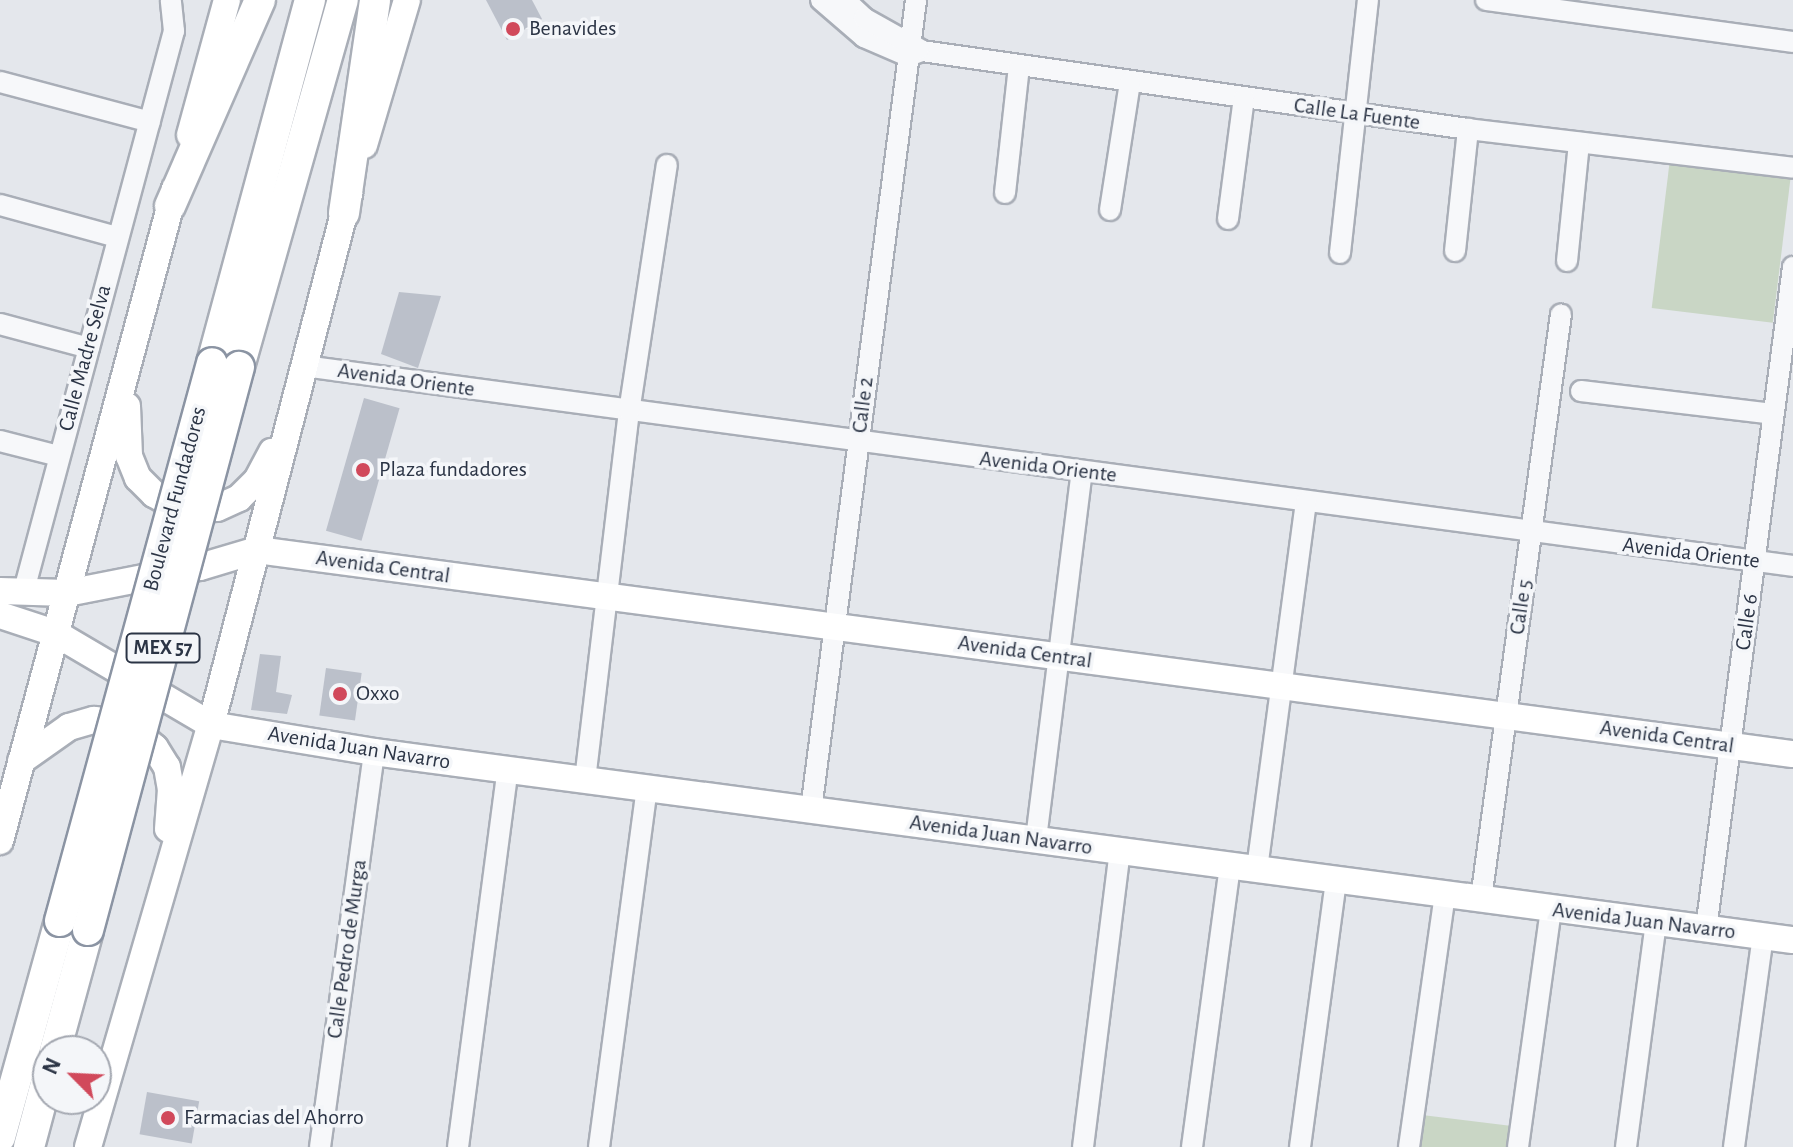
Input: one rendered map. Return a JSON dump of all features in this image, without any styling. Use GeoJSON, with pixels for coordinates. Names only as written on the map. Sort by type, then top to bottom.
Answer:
{"type":"FeatureCollection","features":[{"type":"Feature","properties":{"kind":"highway"},"geometry":{"type":"LineString","coordinates":[[170,206],[260,0]]}},
{"type":"Feature","properties":{"kind":"highway","name":"Boulevard Fundadores"},"geometry":{"type":"LineString","coordinates":[[0,1137],[74,925],[225,365],[310,0]]}},
{"type":"Feature","properties":{"kind":"highway","name":"Boulevard Fundadores"},"geometry":{"type":"LineString","coordinates":[[225,365],[343,0]]}},
{"type":"Feature","properties":{"kind":"highway"},"geometry":{"type":"LineString","coordinates":[[344,213],[375,0]]}},
{"type":"Feature","properties":{"kind":"highway","name":"Boulevard Fundadores"},"geometry":{"type":"LineString","coordinates":[[57,1035],[74,925]]}},
{"type":"Feature","properties":{"kind":"highway"},"geometry":{"type":"LineString","coordinates":[[29,1147],[38,1115]]}},
{"type":"Feature","properties":{"kind":"main road"},"geometry":{"type":"LineString","coordinates":[[0,841],[227,0]]}},
{"type":"Feature","properties":{"kind":"main road"},"geometry":{"type":"LineString","coordinates":[[88,1147],[211,725],[344,213],[407,0]]}},
{"type":"Feature","properties":{"kind":"main road"},"geometry":{"type":"LineString","coordinates":[[129,362],[126,431],[129,456],[138,478],[154,494],[175,506],[197,510],[217,508],[239,498],[257,480],[295,404]]}},
{"type":"Feature","properties":{"kind":"main road"},"geometry":{"type":"LineString","coordinates":[[11,592],[67,593],[200,567],[257,550]]}},
{"type":"Feature","properties":{"kind":"main road","name":"Avenida Central"},"geometry":{"type":"LineString","coordinates":[[257,550],[1793,754]]}},
{"type":"Feature","properties":{"kind":"main road"},"geometry":{"type":"LineString","coordinates":[[0,615],[30,622],[55,633],[211,725]]}},
{"type":"Feature","properties":{"kind":"main road"},"geometry":{"type":"LineString","coordinates":[[21,761],[69,727],[94,720],[116,722],[139,734],[155,748],[167,767],[171,789],[159,900]]}},
{"type":"Feature","properties":{"kind":"main road","name":"Avenida Juan Navarro"},"geometry":{"type":"LineString","coordinates":[[211,725],[374,752],[1793,940]]}},
{"type":"Feature","properties":{"kind":"street","name":"Calle Madre Selva"},"geometry":{"type":"LineString","coordinates":[[11,592],[59,456],[150,122],[174,31],[170,0]]}},
{"type":"Feature","properties":{"kind":"street","name":"Calle La Fuente"},"geometry":{"type":"LineString","coordinates":[[821,0],[864,37],[913,50],[1468,129],[1793,168]]}},
{"type":"Feature","properties":{"kind":"street","name":"Calle La Fuente"},"geometry":{"type":"LineString","coordinates":[[845,0],[864,18],[913,50]]}},
{"type":"Feature","properties":{"kind":"street","name":"Calle 2"},"geometry":{"type":"LineString","coordinates":[[811,810],[913,50],[916,0]]}},
{"type":"Feature","properties":{"kind":"street"},"geometry":{"type":"LineString","coordinates":[[1340,253],[1368,0]]}},
{"type":"Feature","properties":{"kind":"street"},"geometry":{"type":"LineString","coordinates":[[1486,0],[1793,42]]}},
{"type":"Feature","properties":{"kind":"street"},"geometry":{"type":"LineString","coordinates":[[1005,193],[1019,67]]}},
{"type":"Feature","properties":{"kind":"street"},"geometry":{"type":"LineString","coordinates":[[0,82],[150,122]]}},
{"type":"Feature","properties":{"kind":"street"},"geometry":{"type":"LineString","coordinates":[[1110,210],[1130,82]]}},
{"type":"Feature","properties":{"kind":"street"},"geometry":{"type":"LineString","coordinates":[[1228,219],[1244,98]]}},
{"type":"Feature","properties":{"kind":"street"},"geometry":{"type":"LineString","coordinates":[[1455,251],[1468,129]]}},
{"type":"Feature","properties":{"kind":"street"},"geometry":{"type":"LineString","coordinates":[[1567,261],[1579,143]]}},
{"type":"Feature","properties":{"kind":"street"},"geometry":{"type":"LineString","coordinates":[[585,780],[629,412],[667,165]]}},
{"type":"Feature","properties":{"kind":"street"},"geometry":{"type":"LineString","coordinates":[[0,205],[117,237]]}},
{"type":"Feature","properties":{"kind":"street","name":"Calle 6"},"geometry":{"type":"LineString","coordinates":[[1706,929],[1773,414],[1788,344],[1793,267]]}},
{"type":"Feature","properties":{"kind":"street","name":"Calle 5"},"geometry":{"type":"LineString","coordinates":[[1481,899],[1561,314]]}},
{"type":"Feature","properties":{"kind":"street"},"geometry":{"type":"LineString","coordinates":[[0,324],[89,348]]}},
{"type":"Feature","properties":{"kind":"street","name":"Avenida Oriente"},"geometry":{"type":"LineString","coordinates":[[304,366],[1793,566]]}},
{"type":"Feature","properties":{"kind":"street"},"geometry":{"type":"LineString","coordinates":[[1581,391],[1773,414]]}},
{"type":"Feature","properties":{"kind":"street"},"geometry":{"type":"LineString","coordinates":[[0,441],[59,456]]}},
{"type":"Feature","properties":{"kind":"street"},"geometry":{"type":"LineString","coordinates":[[1036,839],[1082,471]]}},
{"type":"Feature","properties":{"kind":"street"},"geometry":{"type":"LineString","coordinates":[[1257,869],[1306,502]]}},
{"type":"Feature","properties":{"kind":"street","name":"Calle Pedro de Murga"},"geometry":{"type":"LineString","coordinates":[[320,1147],[374,752]]}},
{"type":"Feature","properties":{"kind":"street"},"geometry":{"type":"LineString","coordinates":[[458,1147],[508,769]]}},
{"type":"Feature","properties":{"kind":"street"},"geometry":{"type":"LineString","coordinates":[[599,1147],[647,788]]}},
{"type":"Feature","properties":{"kind":"street"},"geometry":{"type":"LineString","coordinates":[[1083,1147],[1120,851]]}},
{"type":"Feature","properties":{"kind":"street"},"geometry":{"type":"LineString","coordinates":[[1192,1147],[1230,865]]}},
{"type":"Feature","properties":{"kind":"street"},"geometry":{"type":"LineString","coordinates":[[1300,1147],[1336,879]]}},
{"type":"Feature","properties":{"kind":"street"},"geometry":{"type":"LineString","coordinates":[[1409,1147],[1445,895]]}},
{"type":"Feature","properties":{"kind":"street"},"geometry":{"type":"LineString","coordinates":[[1518,1147],[1551,908]]}},
{"type":"Feature","properties":{"kind":"street"},"geometry":{"type":"LineString","coordinates":[[1626,1147],[1656,923]]}},
{"type":"Feature","properties":{"kind":"street"},"geometry":{"type":"LineString","coordinates":[[1734,1147],[1763,936]]}},
{"type":"Feature","properties":{"kind":"green space"},"geometry":{"type":"Polygon","coordinates":[[[1670,159],[1791,174],[1773,323],[1652,308],[1670,159]]]}},
{"type":"Feature","properties":{"kind":"green space"},"geometry":{"type":"Polygon","coordinates":[[[1414,1114],[1520,1127],[1517,1147],[1409,1147],[1414,1114]]]}},
{"type":"Feature","properties":{"kind":"building","name":"Benavides"},"geometry":{"type":"Polygon","coordinates":[[[486,0],[532,0],[542,19],[507,40],[486,0]]]}},
{"type":"Feature","properties":{"kind":"building"},"geometry":{"type":"Polygon","coordinates":[[[399,292],[441,296],[418,368],[381,354],[399,292]]]}},
{"type":"Feature","properties":{"kind":"building","name":"Plaza fundadores"},"geometry":{"type":"Polygon","coordinates":[[[364,398],[400,408],[362,541],[326,531],[364,398]]]}},
{"type":"Feature","properties":{"kind":"building"},"geometry":{"type":"Polygon","coordinates":[[[260,654],[281,656],[276,692],[292,695],[287,714],[251,710],[260,654]]]}},
{"type":"Feature","properties":{"kind":"building","name":"Oxxo"},"geometry":{"type":"Polygon","coordinates":[[[326,668],[362,673],[355,721],[319,716],[326,668]]]}},
{"type":"Feature","properties":{"kind":"building","name":"Farmacias del Ahorro"},"geometry":{"type":"Polygon","coordinates":[[[147,1092],[199,1101],[192,1144],[140,1134],[147,1092]]]}},
{"type":"Feature","properties":{"kind":"place","name":"Benavides"},"geometry":{"type":"Point","coordinates":[513,29]}},
{"type":"Feature","properties":{"kind":"place","name":"Plaza fundadores"},"geometry":{"type":"Point","coordinates":[363,470]}},
{"type":"Feature","properties":{"kind":"place","name":"Oxxo"},"geometry":{"type":"Point","coordinates":[340,694]}},
{"type":"Feature","properties":{"kind":"place","name":"Farmacias del Ahorro"},"geometry":{"type":"Point","coordinates":[168,1118]}}]}
